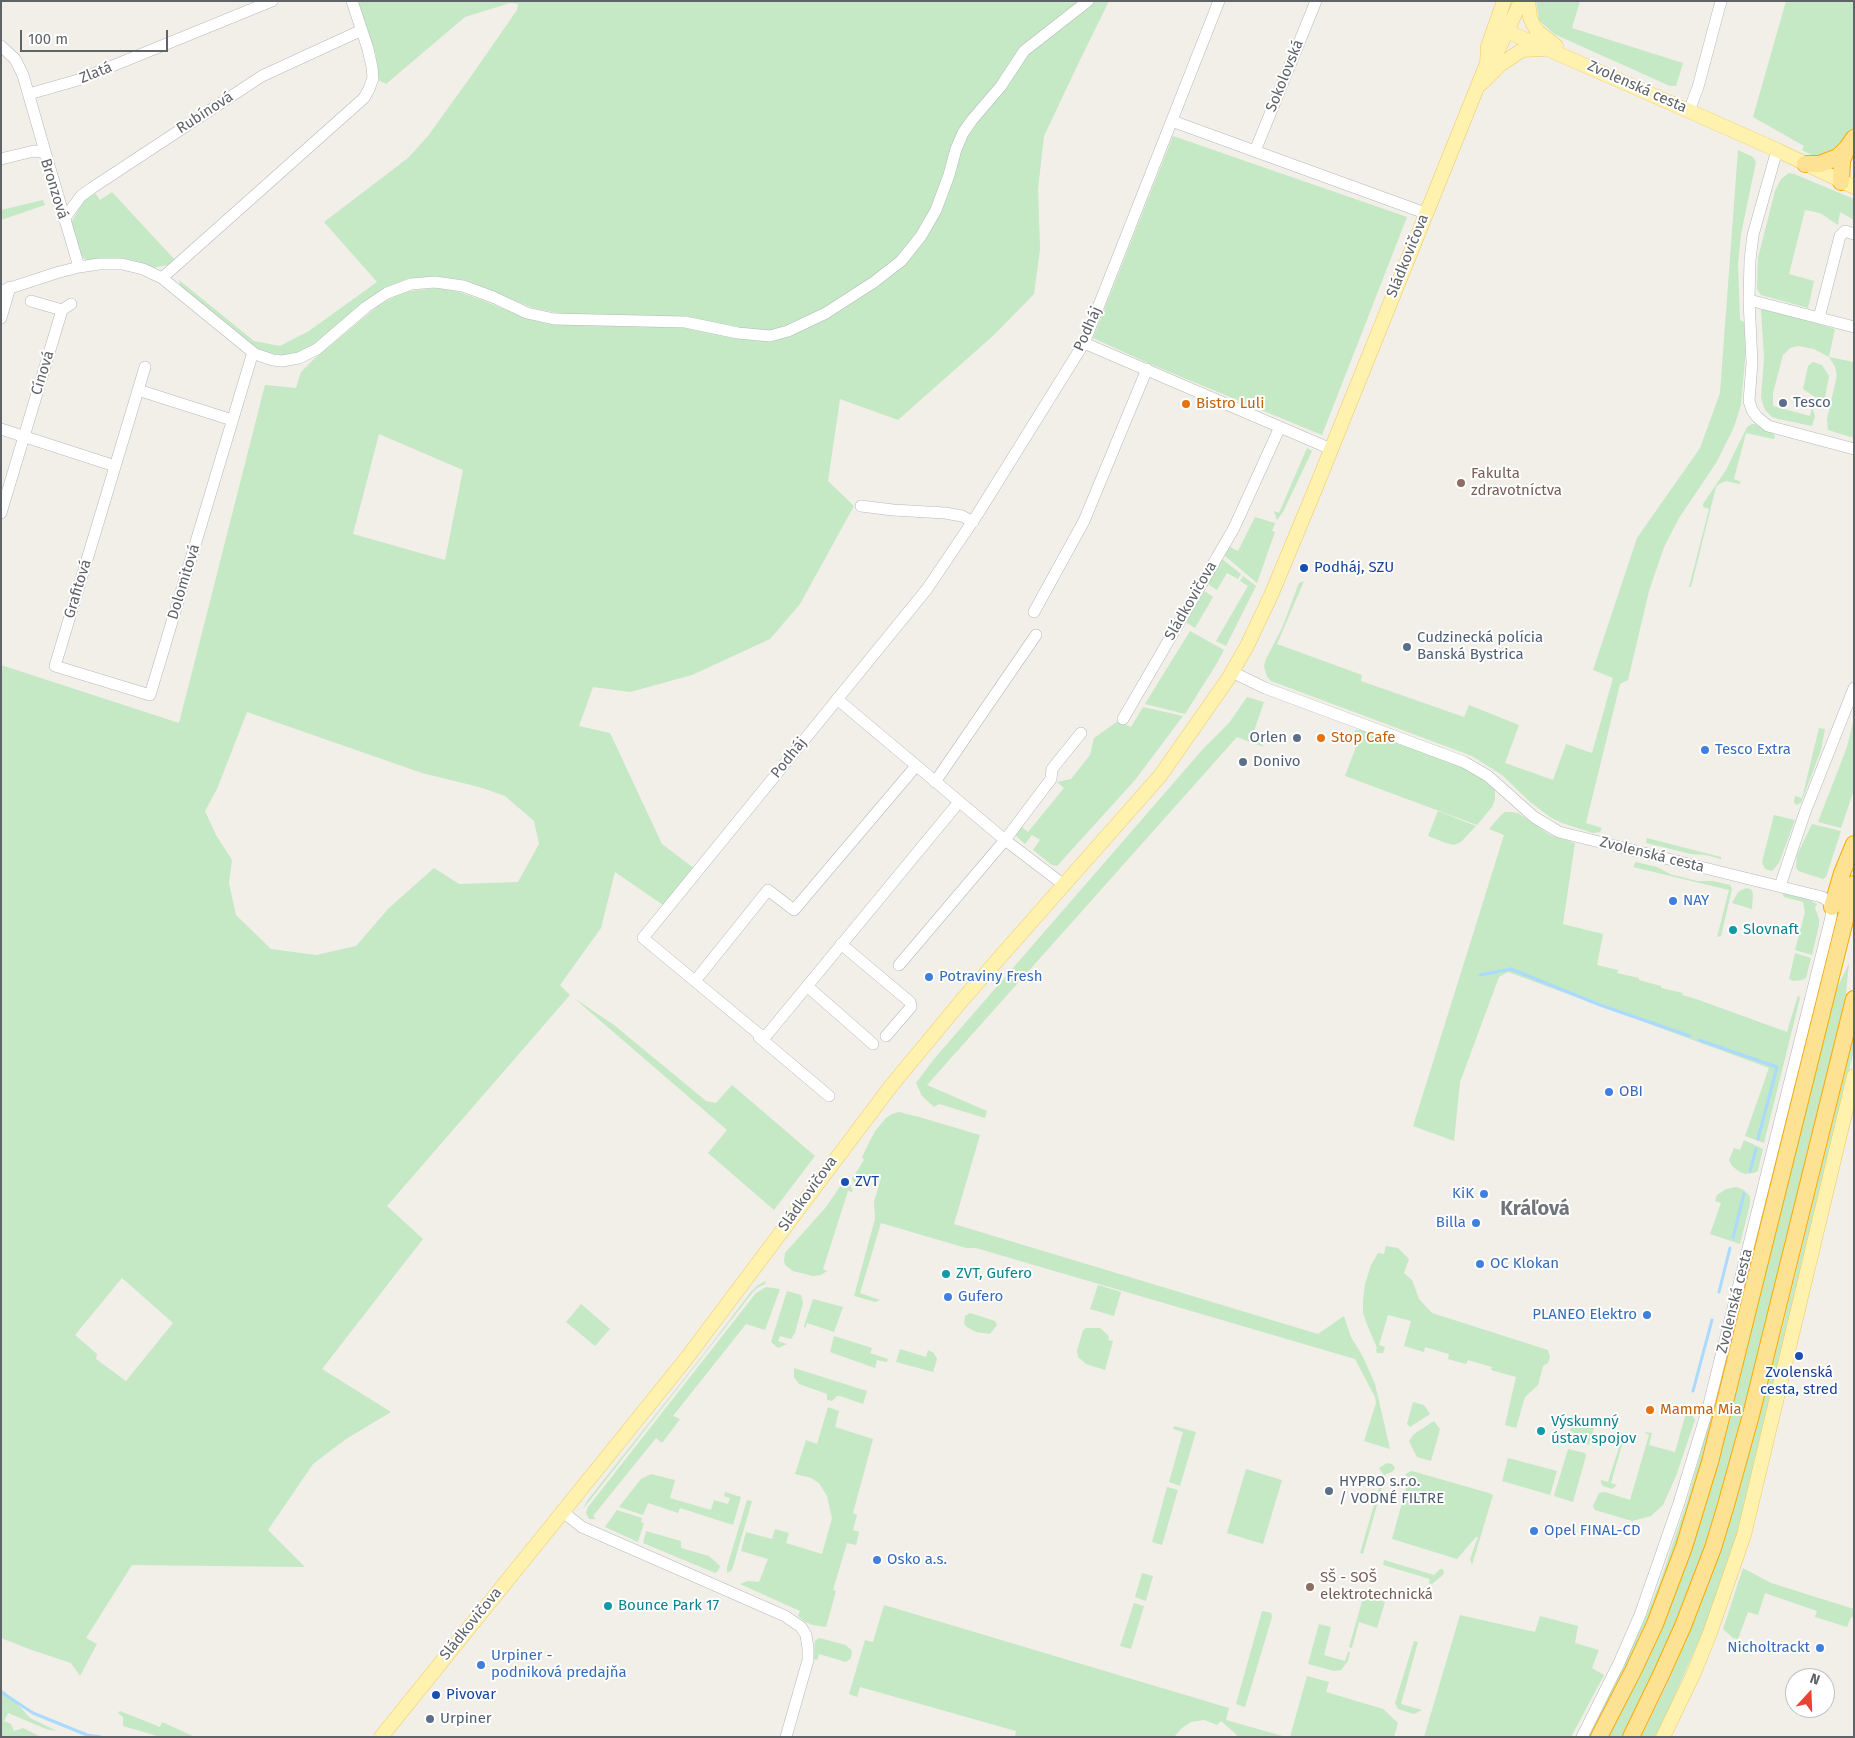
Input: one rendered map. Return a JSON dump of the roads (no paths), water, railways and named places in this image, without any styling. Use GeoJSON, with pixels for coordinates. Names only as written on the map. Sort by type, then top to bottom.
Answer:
{"type":"FeatureCollection","features":[{"type":"Feature","properties":{"kind":"highway"},"geometry":{"type":"LineString","coordinates":[[1805,164],[1820,164],[1838,157],[1850,143]]}},
{"type":"Feature","properties":{"kind":"highway"},"geometry":{"type":"LineString","coordinates":[[1847,185],[1842,161],[1850,143]]}},
{"type":"Feature","properties":{"kind":"highway"},"geometry":{"type":"LineString","coordinates":[[1847,185],[1849,173],[1854,164]]}},
{"type":"Feature","properties":{"kind":"highway"},"geometry":{"type":"LineString","coordinates":[[1599,1737],[1655,1624],[1684,1547],[1710,1462],[1848,878],[1854,844]]}},
{"type":"Feature","properties":{"kind":"highway"},"geometry":{"type":"LineString","coordinates":[[1827,902],[1848,878]]}},
{"type":"Feature","properties":{"kind":"highway"},"geometry":{"type":"LineString","coordinates":[[1631,1737],[1662,1675],[1683,1626],[1726,1505],[1751,1415],[1854,999]]}},
{"type":"Feature","properties":{"kind":"main road","name":"Sládkovičova"},"geometry":{"type":"LineString","coordinates":[[381,1737],[686,1359],[852,1135],[891,1086],[957,1006],[1160,776],[1232,672],[1272,593],[1487,63],[1498,50],[1504,1]]}},
{"type":"Feature","properties":{"kind":"main road","name":"Sládkovičova"},"geometry":{"type":"LineString","coordinates":[[1501,29],[1521,1]]}},
{"type":"Feature","properties":{"kind":"main road"},"geometry":{"type":"LineString","coordinates":[[1528,1],[1530,17],[1538,32],[1575,60]]}},
{"type":"Feature","properties":{"kind":"main road","name":"Zvolenská cesta"},"geometry":{"type":"LineString","coordinates":[[1501,29],[1777,150],[1847,185]]}},
{"type":"Feature","properties":{"kind":"main road"},"geometry":{"type":"LineString","coordinates":[[1478,86],[1500,65],[1522,50],[1538,48],[1550,50]]}},
{"type":"Feature","properties":{"kind":"main road"},"geometry":{"type":"LineString","coordinates":[[1663,1737],[1693,1675],[1710,1633],[1744,1535],[1854,1076]]}},
{"type":"Feature","properties":{"kind":"street","name":"Zlatá"},"geometry":{"type":"LineString","coordinates":[[29,94],[78,80],[272,1]]}},
{"type":"Feature","properties":{"kind":"street"},"geometry":{"type":"LineString","coordinates":[[162,278],[364,98],[373,78],[372,67],[352,1]]}},
{"type":"Feature","properties":{"kind":"street"},"geometry":{"type":"LineString","coordinates":[[1,318],[5,289],[79,267],[98,264],[122,264],[143,269],[162,278],[252,352],[273,360],[282,361],[299,358],[318,349],[366,307],[387,293],[411,284],[435,282],[462,286],[493,297],[527,313],[554,319],[677,322],[738,333],[770,336],[788,331],[826,313],[874,282],[901,261],[921,236],[936,210],[963,133],[1001,86],[1024,51],[1088,1]]}},
{"type":"Feature","properties":{"kind":"street","name":"Podháj"},"geometry":{"type":"LineString","coordinates":[[959,802],[766,1036],[760,1035],[643,938],[927,588],[973,522],[1084,343],[1219,1]]}},
{"type":"Feature","properties":{"kind":"street","name":"Sokolovská"},"geometry":{"type":"LineString","coordinates":[[1255,151],[1316,1]]}},
{"type":"Feature","properties":{"kind":"street"},"geometry":{"type":"LineString","coordinates":[[1689,111],[1698,87],[1721,1]]}},
{"type":"Feature","properties":{"kind":"street","name":"Rubínová"},"geometry":{"type":"LineString","coordinates":[[64,219],[81,196],[92,188],[262,76],[362,30]]}},
{"type":"Feature","properties":{"kind":"street"},"geometry":{"type":"LineString","coordinates":[[2,42],[20,67],[46,155]]}},
{"type":"Feature","properties":{"kind":"street"},"geometry":{"type":"LineString","coordinates":[[1172,121],[1425,213]]}},
{"type":"Feature","properties":{"kind":"street"},"geometry":{"type":"LineString","coordinates":[[1777,150],[1753,235],[1750,260],[1749,300],[1752,363],[1749,401],[1757,417],[1774,429],[1854,448]]}},
{"type":"Feature","properties":{"kind":"street","name":"Bronzová"},"geometry":{"type":"LineString","coordinates":[[1,160],[34,151],[42,152],[46,155],[79,267]]}},
{"type":"Feature","properties":{"kind":"street"},"geometry":{"type":"LineString","coordinates":[[1820,318],[1840,236],[1849,232]]}},
{"type":"Feature","properties":{"kind":"street","name":"Cínová"},"geometry":{"type":"LineString","coordinates":[[1,513],[66,307],[31,300]]}},
{"type":"Feature","properties":{"kind":"street"},"geometry":{"type":"LineString","coordinates":[[1749,300],[1854,327]]}},
{"type":"Feature","properties":{"kind":"street"},"geometry":{"type":"LineString","coordinates":[[1084,343],[1331,449]]}},
{"type":"Feature","properties":{"kind":"street","name":"Dolomitová"},"geometry":{"type":"LineString","coordinates":[[101,680],[150,695],[252,352]]}},
{"type":"Feature","properties":{"kind":"street","name":"Grafitová"},"geometry":{"type":"LineString","coordinates":[[101,680],[55,666],[144,367]]}},
{"type":"Feature","properties":{"kind":"street"},"geometry":{"type":"LineString","coordinates":[[1034,612],[1084,521],[1147,370]]}},
{"type":"Feature","properties":{"kind":"street"},"geometry":{"type":"LineString","coordinates":[[138,390],[232,420]]}},
{"type":"Feature","properties":{"kind":"street","name":"Sládkovičova"},"geometry":{"type":"LineString","coordinates":[[1123,719],[1234,528],[1280,427]]}},
{"type":"Feature","properties":{"kind":"street"},"geometry":{"type":"LineString","coordinates":[[1,429],[115,466]]}},
{"type":"Feature","properties":{"kind":"street"},"geometry":{"type":"LineString","coordinates":[[861,506],[945,513],[962,516],[973,522]]}},
{"type":"Feature","properties":{"kind":"street"},"geometry":{"type":"LineString","coordinates":[[935,782],[1036,635]]}},
{"type":"Feature","properties":{"kind":"street","name":"Zvolenská cesta"},"geometry":{"type":"LineString","coordinates":[[1232,672],[1265,688],[1464,762],[1488,776],[1528,813],[1552,829],[1565,834],[1780,886],[1827,902],[1831,916],[1705,1418],[1680,1504],[1643,1607],[1619,1663],[1582,1737]]}},
{"type":"Feature","properties":{"kind":"street"},"geometry":{"type":"LineString","coordinates":[[1780,886],[1805,812],[1854,688]]}},
{"type":"Feature","properties":{"kind":"street"},"geometry":{"type":"LineString","coordinates":[[837,699],[1005,840],[1064,885]]}},
{"type":"Feature","properties":{"kind":"street"},"geometry":{"type":"LineString","coordinates":[[899,965],[1005,840],[1051,779],[1052,769],[1081,733]]}},
{"type":"Feature","properties":{"kind":"street"},"geometry":{"type":"LineString","coordinates":[[695,981],[768,890],[794,910],[916,766]]}},
{"type":"Feature","properties":{"kind":"street"},"geometry":{"type":"LineString","coordinates":[[841,944],[910,1002],[911,1007],[886,1036]]}},
{"type":"Feature","properties":{"kind":"street"},"geometry":{"type":"LineString","coordinates":[[807,986],[873,1044]]}},
{"type":"Feature","properties":{"kind":"street"},"geometry":{"type":"LineString","coordinates":[[759,1037],[829,1096]]}},
{"type":"Feature","properties":{"kind":"street"},"geometry":{"type":"LineString","coordinates":[[563,1512],[582,1526],[785,1616],[801,1626],[806,1635],[808,1660],[786,1737]]}},
{"type":"Feature","properties":{"kind":"waterway"},"geometry":{"type":"LineString","coordinates":[[1480,975],[1511,969],[1600,1005],[1690,1036]]}},
{"type":"Feature","properties":{"kind":"waterway"},"geometry":{"type":"LineString","coordinates":[[1699,1040],[1777,1067],[1758,1139]]}},
{"type":"Feature","properties":{"kind":"waterway"},"geometry":{"type":"LineString","coordinates":[[1750,1171],[1756,1149]]}},
{"type":"Feature","properties":{"kind":"waterway"},"geometry":{"type":"LineString","coordinates":[[1733,1238],[1744,1194]]}},
{"type":"Feature","properties":{"kind":"waterway"},"geometry":{"type":"LineString","coordinates":[[1719,1292],[1730,1248]]}},
{"type":"Feature","properties":{"kind":"waterway"},"geometry":{"type":"LineString","coordinates":[[1693,1391],[1712,1320]]}},
{"type":"Feature","properties":{"kind":"waterway"},"geometry":{"type":"LineString","coordinates":[[1,1692],[33,1713],[87,1735],[101,1737]]}},
{"type":"Feature","properties":{"kind":"place","name":"Tesco"},"geometry":{"type":"Point","coordinates":[1783,403]}},
{"type":"Feature","properties":{"kind":"place","name":"Bistro Luli"},"geometry":{"type":"Point","coordinates":[1186,404]}},
{"type":"Feature","properties":{"kind":"place","name":"Fakulta zdravotníctva"},"geometry":{"type":"Point","coordinates":[1461,483]}},
{"type":"Feature","properties":{"kind":"place","name":"Podháj, SZU"},"geometry":{"type":"Point","coordinates":[1304,568]}},
{"type":"Feature","properties":{"kind":"place","name":"Cudzinecká polícia Banská Bystrica"},"geometry":{"type":"Point","coordinates":[1407,647]}},
{"type":"Feature","properties":{"kind":"place","name":"Orlen"},"geometry":{"type":"Point","coordinates":[1297,738]}},
{"type":"Feature","properties":{"kind":"place","name":"Stop Cafe"},"geometry":{"type":"Point","coordinates":[1321,738]}},
{"type":"Feature","properties":{"kind":"place","name":"Tesco Extra"},"geometry":{"type":"Point","coordinates":[1705,750]}},
{"type":"Feature","properties":{"kind":"place","name":"Donivo"},"geometry":{"type":"Point","coordinates":[1243,762]}},
{"type":"Feature","properties":{"kind":"place","name":"NAY"},"geometry":{"type":"Point","coordinates":[1673,901]}},
{"type":"Feature","properties":{"kind":"place","name":"Slovnaft"},"geometry":{"type":"Point","coordinates":[1733,930]}},
{"type":"Feature","properties":{"kind":"place","name":"Potraviny Fresh"},"geometry":{"type":"Point","coordinates":[929,977]}},
{"type":"Feature","properties":{"kind":"place","name":"OBI"},"geometry":{"type":"Point","coordinates":[1609,1092]}},
{"type":"Feature","properties":{"kind":"place","name":"ZVT"},"geometry":{"type":"Point","coordinates":[845,1182]}},
{"type":"Feature","properties":{"kind":"place","name":"KiK"},"geometry":{"type":"Point","coordinates":[1484,1194]}},
{"type":"Feature","properties":{"kind":"place","name":"Billa"},"geometry":{"type":"Point","coordinates":[1476,1223]}},
{"type":"Feature","properties":{"kind":"place","name":"OC Klokan"},"geometry":{"type":"Point","coordinates":[1480,1264]}},
{"type":"Feature","properties":{"kind":"place","name":"ZVT, Gufero"},"geometry":{"type":"Point","coordinates":[946,1274]}},
{"type":"Feature","properties":{"kind":"place","name":"Gufero"},"geometry":{"type":"Point","coordinates":[948,1297]}},
{"type":"Feature","properties":{"kind":"place","name":"PLANEO Elektro"},"geometry":{"type":"Point","coordinates":[1647,1315]}},
{"type":"Feature","properties":{"kind":"place","name":"Zvolenská cesta, stred"},"geometry":{"type":"Point","coordinates":[1799,1356]}},
{"type":"Feature","properties":{"kind":"place","name":"Mamma Mia"},"geometry":{"type":"Point","coordinates":[1650,1410]}},
{"type":"Feature","properties":{"kind":"place","name":"Výskumný ústav spojov"},"geometry":{"type":"Point","coordinates":[1541,1431]}},
{"type":"Feature","properties":{"kind":"place","name":"HYPRO s.r.o. / VODNÉ FILTRE"},"geometry":{"type":"Point","coordinates":[1329,1491]}},
{"type":"Feature","properties":{"kind":"place","name":"Opel FINAL-CD"},"geometry":{"type":"Point","coordinates":[1534,1531]}},
{"type":"Feature","properties":{"kind":"place","name":"Osko a.s."},"geometry":{"type":"Point","coordinates":[877,1560]}},
{"type":"Feature","properties":{"kind":"place","name":"SŠ - SOŠ elektrotechnická"},"geometry":{"type":"Point","coordinates":[1310,1587]}},
{"type":"Feature","properties":{"kind":"place","name":"Bounce Park 17"},"geometry":{"type":"Point","coordinates":[608,1606]}},
{"type":"Feature","properties":{"kind":"place","name":"Nicholtrackt"},"geometry":{"type":"Point","coordinates":[1820,1648]}},
{"type":"Feature","properties":{"kind":"place","name":"Urpiner - podniková predajňa"},"geometry":{"type":"Point","coordinates":[481,1665]}},
{"type":"Feature","properties":{"kind":"place","name":"Pivovar"},"geometry":{"type":"Point","coordinates":[436,1695]}},
{"type":"Feature","properties":{"kind":"place","name":"Urpiner"},"geometry":{"type":"Point","coordinates":[430,1719]}},
{"type":"Feature","properties":{"kind":"district","name":"Kráľová"},"geometry":{"type":"Point","coordinates":[1535,1209]}}]}
